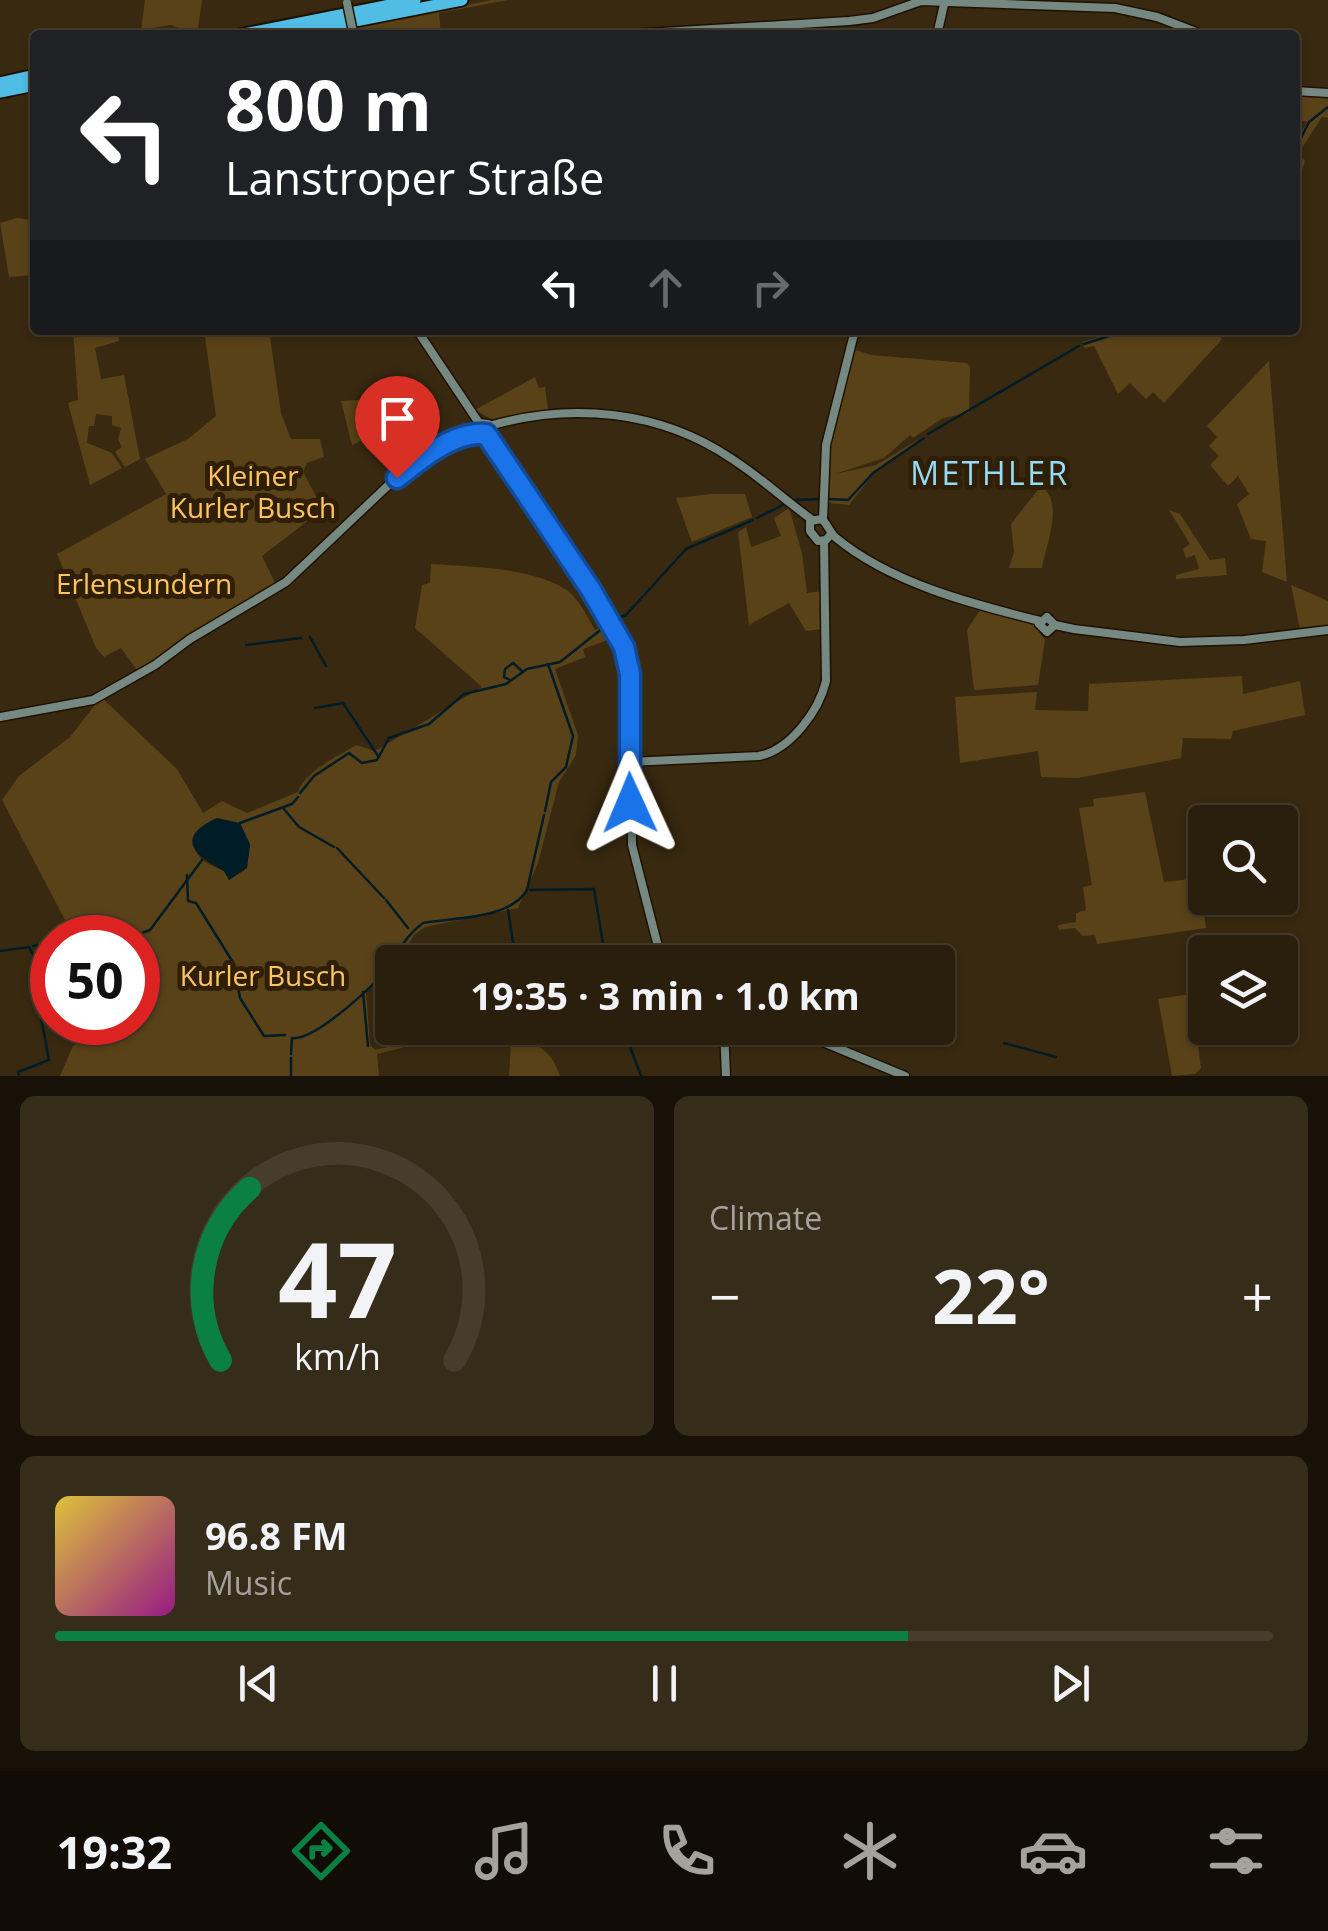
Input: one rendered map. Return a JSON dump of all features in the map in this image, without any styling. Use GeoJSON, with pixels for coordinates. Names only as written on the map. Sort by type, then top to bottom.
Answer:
{"type":"FeatureCollection","features":[{"type":"Feature","properties":{"kind":"highway"},"geometry":{"type":"LineString","coordinates":[[264,30],[416,0]]}},
{"type":"Feature","properties":{"kind":"highway"},"geometry":{"type":"LineString","coordinates":[[309,30],[462,0]]}},
{"type":"Feature","properties":{"kind":"highway"},"geometry":{"type":"LineString","coordinates":[[0,82],[30,77]]}},
{"type":"Feature","properties":{"kind":"highway"},"geometry":{"type":"LineString","coordinates":[[0,92],[30,85]]}},
{"type":"Feature","properties":{"kind":"street"},"geometry":{"type":"LineString","coordinates":[[697,30],[850,21],[873,18],[914,2],[945,1],[1123,9],[1188,30]]}},
{"type":"Feature","properties":{"kind":"street"},"geometry":{"type":"LineString","coordinates":[[938,30],[945,1]]}},
{"type":"Feature","properties":{"kind":"street"},"geometry":{"type":"LineString","coordinates":[[347,2],[352,30]]}},
{"type":"Feature","properties":{"kind":"street"},"geometry":{"type":"LineString","coordinates":[[1300,91],[1328,93]]}},
{"type":"Feature","properties":{"kind":"street"},"geometry":{"type":"LineString","coordinates":[[420,335],[600,604],[624,647],[630,674],[632,844],[658,945]]}},
{"type":"Feature","properties":{"kind":"street"},"geometry":{"type":"LineString","coordinates":[[629,762],[775,752],[790,739],[821,696],[826,681],[826,445],[855,335]]}},
{"type":"Feature","properties":{"kind":"street"},"geometry":{"type":"LineString","coordinates":[[462,436],[470,423],[467,406]]}},
{"type":"Feature","properties":{"kind":"street"},"geometry":{"type":"LineString","coordinates":[[0,717],[97,698],[282,585],[397,478],[462,436],[505,422],[584,412],[658,424],[731,458],[812,519],[823,520]]}},
{"type":"Feature","properties":{"kind":"street"},"geometry":{"type":"LineString","coordinates":[[499,452],[496,433],[505,422]]}},
{"type":"Feature","properties":{"kind":"street"},"geometry":{"type":"LineString","coordinates":[[812,519],[810,531],[816,539],[828,538],[938,590],[1040,622],[1050,617],[1055,625],[1180,642],[1244,640],[1328,630]]}},
{"type":"Feature","properties":{"kind":"street"},"geometry":{"type":"LineString","coordinates":[[725,1045],[726,1076]]}},
{"type":"Feature","properties":{"kind":"street"},"geometry":{"type":"LineString","coordinates":[[830,1045],[905,1076]]}},
{"type":"Feature","properties":{"kind":"green space"},"geometry":{"type":"Polygon","coordinates":[[[145,0],[202,0],[198,29],[170,25],[141,30],[145,0]]]}},
{"type":"Feature","properties":{"kind":"green space"},"geometry":{"type":"Polygon","coordinates":[[[508,0],[439,13],[441,30],[355,30],[363,25],[508,0]]]}},
{"type":"Feature","properties":{"kind":"green space"},"geometry":{"type":"Polygon","coordinates":[[[1300,95],[1328,95],[1328,118],[1322,117],[1300,151],[1300,135],[1307,122],[1300,120],[1300,95]]]}},
{"type":"Feature","properties":{"kind":"green space"},"geometry":{"type":"Polygon","coordinates":[[[30,219],[30,275],[9,277],[0,223],[30,219]]]}},
{"type":"Feature","properties":{"kind":"green space"},"geometry":{"type":"Polygon","coordinates":[[[73,335],[118,335],[119,341],[95,348],[101,379],[124,375],[140,459],[125,467],[115,452],[122,447],[118,440],[121,428],[112,425],[112,416],[96,414],[94,426],[89,426],[87,443],[112,453],[122,468],[90,485],[68,403],[78,400],[73,335]]]}},
{"type":"Feature","properties":{"kind":"green space","name":"Kleiner Kurler Busch"},"geometry":{"type":"Polygon","coordinates":[[[205,335],[270,335],[281,413],[291,439],[320,439],[324,457],[307,463],[303,472],[323,509],[262,556],[276,585],[139,673],[121,648],[104,657],[96,648],[57,554],[166,494],[145,459],[188,439],[216,416],[205,335]]]}},
{"type":"Feature","properties":{"kind":"green space"},"geometry":{"type":"Polygon","coordinates":[[[1105,335],[1219,335],[1222,339],[1164,403],[1153,392],[1146,399],[1130,383],[1118,394],[1094,346],[1084,348],[1083,342],[1105,335]]]}},
{"type":"Feature","properties":{"kind":"green space"},"geometry":{"type":"Polygon","coordinates":[[[853,349],[871,355],[967,363],[969,413],[943,418],[913,438],[910,435],[884,458],[835,474],[876,465],[923,437],[872,475],[849,505],[829,503],[828,445],[853,349]]]}},
{"type":"Feature","properties":{"kind":"green space"},"geometry":{"type":"Polygon","coordinates":[[[1269,361],[1287,582],[1262,572],[1266,541],[1251,539],[1237,504],[1249,494],[1238,476],[1228,486],[1210,465],[1219,456],[1209,446],[1217,437],[1207,426],[1269,361]]]}},
{"type":"Feature","properties":{"kind":"green space"},"geometry":{"type":"Polygon","coordinates":[[[535,377],[539,388],[545,387],[548,410],[493,420],[475,410],[535,377]]]}},
{"type":"Feature","properties":{"kind":"green space"},"geometry":{"type":"Polygon","coordinates":[[[400,381],[421,412],[393,430],[389,428],[352,445],[341,401],[376,399],[400,381]]]}},
{"type":"Feature","properties":{"kind":"green space"},"geometry":{"type":"Polygon","coordinates":[[[1041,486],[1052,503],[1053,513],[1042,568],[1009,568],[1014,552],[1011,524],[1041,486]]]}},
{"type":"Feature","properties":{"kind":"green space"},"geometry":{"type":"Polygon","coordinates":[[[745,494],[752,517],[692,542],[676,498],[745,494]]]}},
{"type":"Feature","properties":{"kind":"green space"},"geometry":{"type":"Polygon","coordinates":[[[789,508],[802,553],[807,593],[824,591],[822,629],[806,631],[789,603],[749,625],[738,532],[746,527],[751,547],[781,536],[774,518],[789,508]]]}},
{"type":"Feature","properties":{"kind":"green space"},"geometry":{"type":"Polygon","coordinates":[[[1169,510],[1180,514],[1210,560],[1225,558],[1227,575],[1176,579],[1176,575],[1199,569],[1195,555],[1186,558],[1183,549],[1190,544],[1169,510]]]}},
{"type":"Feature","properties":{"kind":"green space","name":"Kurler Busch"},"geometry":{"type":"Polygon","coordinates":[[[431,564],[532,575],[567,591],[595,630],[608,624],[616,637],[583,649],[585,657],[555,669],[578,735],[576,755],[559,782],[538,863],[518,908],[425,927],[408,945],[375,945],[375,985],[366,991],[370,1045],[375,1050],[413,1045],[377,1054],[379,1076],[60,1076],[75,1045],[160,1045],[160,915],[62,915],[2,800],[19,776],[70,737],[101,697],[177,769],[203,813],[222,801],[247,813],[298,792],[314,771],[356,745],[375,751],[482,687],[415,628],[422,585],[430,583],[431,564]],[[240,823],[193,842],[200,858],[224,871],[229,880],[247,868],[250,844],[240,823]]]}},
{"type":"Feature","properties":{"kind":"green space"},"geometry":{"type":"Polygon","coordinates":[[[1291,585],[1328,601],[1328,625],[1300,630],[1291,585]]]}},
{"type":"Feature","properties":{"kind":"green space"},"geometry":{"type":"Polygon","coordinates":[[[980,610],[1034,624],[1045,640],[1038,685],[974,690],[967,630],[980,610]]]}},
{"type":"Feature","properties":{"kind":"green space"},"geometry":{"type":"Polygon","coordinates":[[[1242,676],[1243,694],[1300,681],[1305,715],[1233,731],[1231,739],[1183,738],[1181,758],[1078,778],[1041,777],[1038,751],[960,763],[955,697],[1037,692],[1035,710],[1088,711],[1089,684],[1242,676]]]}},
{"type":"Feature","properties":{"kind":"green space"},"geometry":{"type":"Polygon","coordinates":[[[1145,792],[1164,882],[1188,879],[1188,915],[1204,915],[1206,928],[1097,944],[1095,935],[1083,936],[1075,928],[1059,930],[1058,925],[1076,922],[1076,913],[1086,910],[1083,887],[1092,885],[1079,808],[1094,806],[1093,799],[1145,792]]]}},
{"type":"Feature","properties":{"kind":"green space"},"geometry":{"type":"Polygon","coordinates":[[[1188,994],[1188,1045],[1198,1045],[1201,1068],[1195,1074],[1172,1076],[1158,999],[1188,994]]]}},
{"type":"Feature","properties":{"kind":"green space"},"geometry":{"type":"Polygon","coordinates":[[[511,1045],[536,1045],[547,1054],[560,1076],[509,1076],[511,1045]]]}},
{"type":"Feature","properties":{"kind":"water"},"geometry":{"type":"Polygon","coordinates":[[[217,818],[240,823],[250,845],[247,868],[229,880],[224,871],[198,853],[192,840],[204,825],[217,818]]]}},
{"type":"Feature","properties":{"kind":"waterway"},"geometry":{"type":"LineString","coordinates":[[1300,140],[1309,122],[1328,107]]}},
{"type":"Feature","properties":{"kind":"waterway"},"geometry":{"type":"LineString","coordinates":[[1084,344],[1112,335]]}},
{"type":"Feature","properties":{"kind":"waterway"},"geometry":{"type":"LineString","coordinates":[[928,434],[1079,346]]}},
{"type":"Feature","properties":{"kind":"waterway"},"geometry":{"type":"LineString","coordinates":[[829,499],[848,500],[873,473],[924,438]]}},
{"type":"Feature","properties":{"kind":"waterway"},"geometry":{"type":"LineString","coordinates":[[796,500],[820,499]]}},
{"type":"Feature","properties":{"kind":"waterway"},"geometry":{"type":"LineString","coordinates":[[757,518],[783,505]]}},
{"type":"Feature","properties":{"kind":"waterway"},"geometry":{"type":"LineString","coordinates":[[615,619],[626,615],[686,549],[753,520]]}},
{"type":"Feature","properties":{"kind":"waterway"},"geometry":{"type":"LineString","coordinates":[[300,793],[314,776],[349,753],[362,763],[377,760],[389,738],[429,724],[464,694],[506,684],[527,669],[560,662],[608,624]]}},
{"type":"Feature","properties":{"kind":"waterway"},"geometry":{"type":"LineString","coordinates":[[310,637],[326,666]]}},
{"type":"Feature","properties":{"kind":"waterway"},"geometry":{"type":"LineString","coordinates":[[246,645],[301,638]]}},
{"type":"Feature","properties":{"kind":"waterway"},"geometry":{"type":"LineString","coordinates":[[510,680],[504,677],[505,669],[513,663],[522,671]]}},
{"type":"Feature","properties":{"kind":"waterway"},"geometry":{"type":"LineString","coordinates":[[545,811],[551,782],[566,767],[573,736],[548,664]]}},
{"type":"Feature","properties":{"kind":"waterway"},"geometry":{"type":"LineString","coordinates":[[315,708],[343,703],[378,756]]}},
{"type":"Feature","properties":{"kind":"waterway"},"geometry":{"type":"LineString","coordinates":[[240,823],[292,804],[298,797]]}},
{"type":"Feature","properties":{"kind":"waterway"},"geometry":{"type":"LineString","coordinates":[[284,809],[299,827],[334,847]]}},
{"type":"Feature","properties":{"kind":"waterway"},"geometry":{"type":"LineString","coordinates":[[291,1054],[292,1038],[312,1032],[351,1005],[380,977],[423,923],[495,912],[519,900],[527,890],[544,815]]}},
{"type":"Feature","properties":{"kind":"waterway"},"geometry":{"type":"LineString","coordinates":[[337,848],[384,898]]}},
{"type":"Feature","properties":{"kind":"waterway"},"geometry":{"type":"LineString","coordinates":[[160,917],[202,860]]}},
{"type":"Feature","properties":{"kind":"waterway"},"geometry":{"type":"LineString","coordinates":[[187,875],[188,901],[196,903],[234,964],[240,998],[264,1036],[285,1035]]}},
{"type":"Feature","properties":{"kind":"waterway"},"geometry":{"type":"LineString","coordinates":[[530,890],[594,889],[603,945]]}},
{"type":"Feature","properties":{"kind":"waterway"},"geometry":{"type":"LineString","coordinates":[[386,900],[408,928]]}},
{"type":"Feature","properties":{"kind":"waterway"},"geometry":{"type":"LineString","coordinates":[[508,910],[513,945]]}},
{"type":"Feature","properties":{"kind":"waterway"},"geometry":{"type":"LineString","coordinates":[[0,951],[30,949]]}},
{"type":"Feature","properties":{"kind":"waterway"},"geometry":{"type":"LineString","coordinates":[[363,992],[368,1046]]}},
{"type":"Feature","properties":{"kind":"waterway"},"geometry":{"type":"LineString","coordinates":[[1004,1043],[1056,1057]]}},
{"type":"Feature","properties":{"kind":"waterway"},"geometry":{"type":"LineString","coordinates":[[19,1076],[18,1072],[49,1060],[46,1045]]}},
{"type":"Feature","properties":{"kind":"waterway"},"geometry":{"type":"LineString","coordinates":[[629,1045],[641,1076]]}},
{"type":"Feature","properties":{"kind":"waterway"},"geometry":{"type":"LineString","coordinates":[[291,1058],[291,1076]]}},
{"type":"Feature","properties":{"kind":"district","name":"METHLER"},"geometry":{"type":"Point","coordinates":[990,474]}},
{"type":"Feature","properties":{"kind":"route"},"geometry":{"type":"LineString","coordinates":[[397,478],[450,442],[476,430],[486,434],[609,618],[628,656],[630,803]]}},
{"type":"Feature","properties":{"kind":"park label","name":"Erlensundern"},"geometry":{"type":"Point","coordinates":[144,584]}}]}
